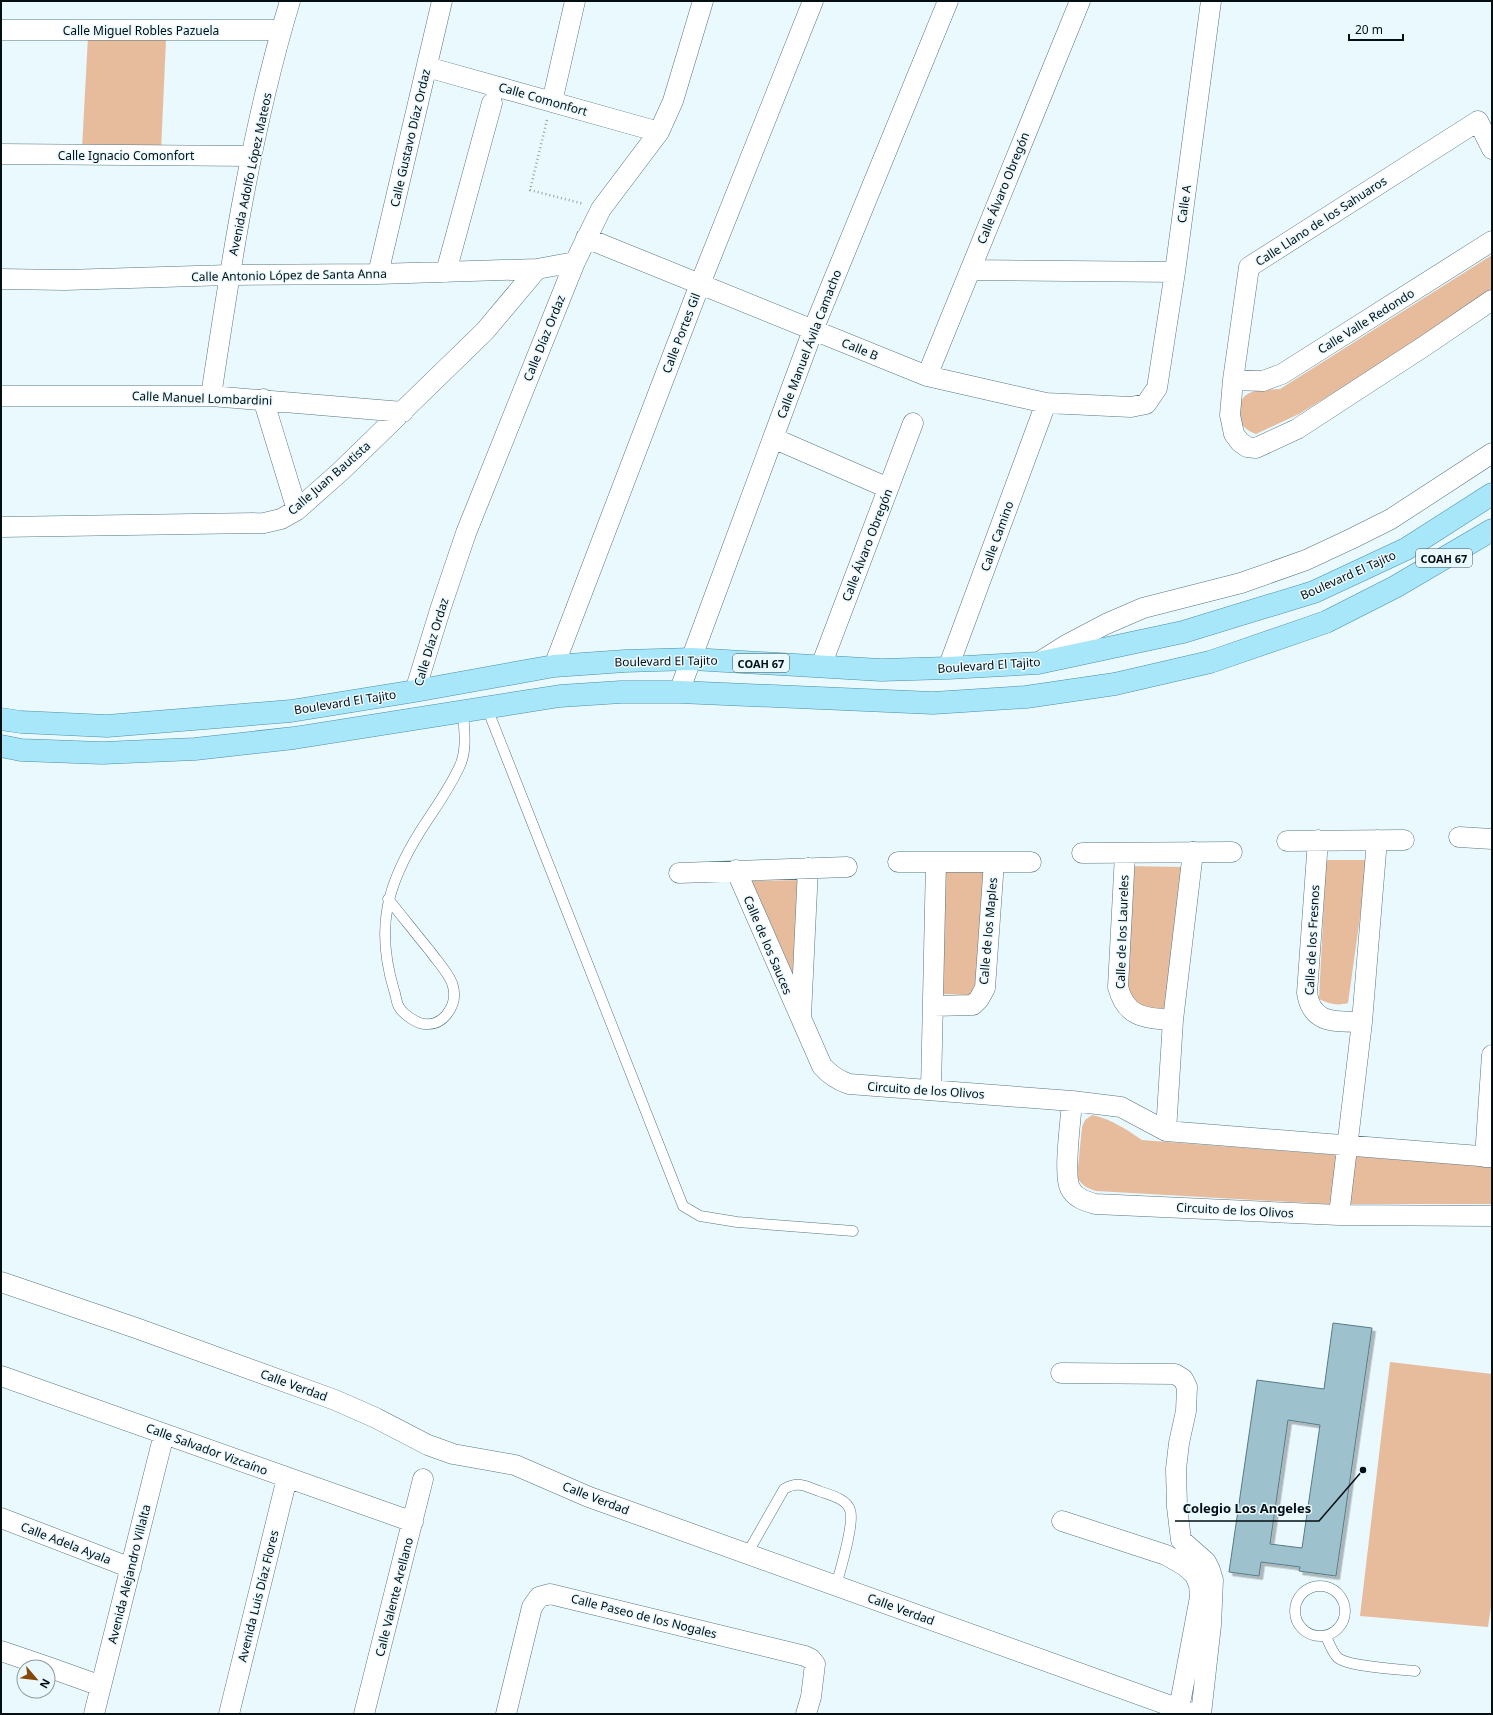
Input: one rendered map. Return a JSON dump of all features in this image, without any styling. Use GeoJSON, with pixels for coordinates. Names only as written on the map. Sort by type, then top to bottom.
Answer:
{"type":"FeatureCollection","features":[{"type":"Feature","properties":{"kind":"main road","name":"Boulevard El Tajito"},"geometry":{"type":"LineString","coordinates":[[1,719],[21,722],[114,726],[291,711],[554,666],[625,661],[692,659],[881,670],[1038,663],[1183,632],[1314,592],[1406,549],[1492,494]]}},
{"type":"Feature","properties":{"kind":"main road","name":"COAH 67"},"geometry":{"type":"LineString","coordinates":[[1,746],[21,750],[102,753],[195,748],[294,738],[560,696],[621,692],[679,692],[933,703],[1026,698],[1114,684],[1210,662],[1326,622],[1395,587],[1492,530]]}},
{"type":"Feature","properties":{"kind":"street","name":"Avenida Adolfo López Mateos"},"geometry":{"type":"LineString","coordinates":[[211,396],[229,275],[251,156],[281,30],[290,1]]}},
{"type":"Feature","properties":{"kind":"street","name":"Calle Gustavo Díaz Ordaz"},"geometry":{"type":"LineString","coordinates":[[378,274],[442,1]]}},
{"type":"Feature","properties":{"kind":"street"},"geometry":{"type":"LineString","coordinates":[[552,102],[575,1]]}},
{"type":"Feature","properties":{"kind":"street","name":"Calle Díaz Ordaz"},"geometry":{"type":"LineString","coordinates":[[415,691],[466,533],[586,238],[601,209],[659,132],[673,101],[703,1]]}},
{"type":"Feature","properties":{"kind":"street","name":"Calle Portes Gil"},"geometry":{"type":"LineString","coordinates":[[554,666],[700,284],[813,1]]}},
{"type":"Feature","properties":{"kind":"street","name":"Calle Manuel Ávila Camacho"},"geometry":{"type":"LineString","coordinates":[[679,692],[812,330],[948,1]]}},
{"type":"Feature","properties":{"kind":"street","name":"Calle Álvaro Obregón"},"geometry":{"type":"LineString","coordinates":[[927,376],[1080,1]]}},
{"type":"Feature","properties":{"kind":"street","name":"Calle A"},"geometry":{"type":"LineString","coordinates":[[1146,404],[1157,388],[1175,272],[1210,1]]}},
{"type":"Feature","properties":{"kind":"street","name":"Calle Miguel Robles Pazuela"},"geometry":{"type":"LineString","coordinates":[[1,30],[281,30]]}},
{"type":"Feature","properties":{"kind":"street","name":"Calle Comonfort"},"geometry":{"type":"LineString","coordinates":[[427,66],[659,132]]}},
{"type":"Feature","properties":{"kind":"street"},"geometry":{"type":"LineString","coordinates":[[446,272],[492,104]]}},
{"type":"Feature","properties":{"kind":"street","name":"Calle Llano de los Sahuaros"},"geometry":{"type":"LineString","coordinates":[[1492,149],[1478,121],[1249,267],[1233,380],[1230,415],[1234,434],[1240,442],[1247,447],[1256,448],[1297,429],[1492,300]]}},
{"type":"Feature","properties":{"kind":"street","name":"Calle Ignacio Comonfort"},"geometry":{"type":"LineString","coordinates":[[1,154],[251,156]]}},
{"type":"Feature","properties":{"kind":"street","name":"Calle B"},"geometry":{"type":"LineString","coordinates":[[586,238],[927,376],[1046,403],[1130,406],[1146,404]]}},
{"type":"Feature","properties":{"kind":"street","name":"Calle Valle Redondo"},"geometry":{"type":"LineString","coordinates":[[1233,380],[1263,381],[1282,374],[1492,240]]}},
{"type":"Feature","properties":{"kind":"street","name":"Calle Antonio López de Santa Anna"},"geometry":{"type":"LineString","coordinates":[[1,280],[446,272],[537,269],[576,262]]}},
{"type":"Feature","properties":{"kind":"street","name":"Calle Juan Bautista"},"geometry":{"type":"LineString","coordinates":[[1,527],[264,522],[281,519],[297,510],[341,471],[403,412],[485,331],[537,269]]}},
{"type":"Feature","properties":{"kind":"street"},"geometry":{"type":"LineString","coordinates":[[970,270],[1175,272]]}},
{"type":"Feature","properties":{"kind":"street","name":"Calle Manuel Lombardini"},"geometry":{"type":"LineString","coordinates":[[1,396],[211,396],[403,412]]}},
{"type":"Feature","properties":{"kind":"street"},"geometry":{"type":"LineString","coordinates":[[263,400],[297,510]]}},
{"type":"Feature","properties":{"kind":"street","name":"Calle Camino"},"geometry":{"type":"LineString","coordinates":[[948,668],[1046,403]]}},
{"type":"Feature","properties":{"kind":"street","name":"Calle Álvaro Obregón"},"geometry":{"type":"LineString","coordinates":[[820,666],[913,423]]}},
{"type":"Feature","properties":{"kind":"street"},"geometry":{"type":"LineString","coordinates":[[773,438],[888,488]]}},
{"type":"Feature","properties":{"kind":"street"},"geometry":{"type":"LineString","coordinates":[[1038,663],[1093,631],[1143,608],[1241,584],[1306,560],[1391,519],[1492,453]]}},
{"type":"Feature","properties":{"kind":"street"},"geometry":{"type":"LineString","coordinates":[[1459,837],[1492,839]]}},
{"type":"Feature","properties":{"kind":"street","name":"Calle de los Fresnos"},"geometry":{"type":"LineString","coordinates":[[1318,840],[1307,993],[1308,999],[1316,1014],[1327,1021],[1362,1022]]}},
{"type":"Feature","properties":{"kind":"street"},"geometry":{"type":"LineString","coordinates":[[1339,1215],[1362,1022],[1377,840]]}},
{"type":"Feature","properties":{"kind":"street"},"geometry":{"type":"LineString","coordinates":[[1287,841],[1404,840]]}},
{"type":"Feature","properties":{"kind":"street"},"geometry":{"type":"LineString","coordinates":[[1166,1131],[1173,1020],[1193,852]]}},
{"type":"Feature","properties":{"kind":"street"},"geometry":{"type":"LineString","coordinates":[[1082,853],[1125,854],[1232,852]]}},
{"type":"Feature","properties":{"kind":"street","name":"Calle de los Laureles"},"geometry":{"type":"LineString","coordinates":[[1125,854],[1118,987],[1120,995],[1124,1003],[1136,1014],[1144,1017],[1173,1020]]}},
{"type":"Feature","properties":{"kind":"street","name":"Calle de los Maples"},"geometry":{"type":"LineString","coordinates":[[898,862],[1031,862]]}},
{"type":"Feature","properties":{"kind":"street"},"geometry":{"type":"LineString","coordinates":[[931,1090],[936,862]]}},
{"type":"Feature","properties":{"kind":"street","name":"Calle de los Maples"},"geometry":{"type":"LineString","coordinates":[[933,1006],[973,1005],[985,988],[994,862]]}},
{"type":"Feature","properties":{"kind":"street"},"geometry":{"type":"LineString","coordinates":[[679,872],[847,867]]}},
{"type":"Feature","properties":{"kind":"street","name":"Calle de los Sauces"},"geometry":{"type":"LineString","coordinates":[[801,1020],[808,868]]}},
{"type":"Feature","properties":{"kind":"street","name":"Calle de los Sauces"},"geometry":{"type":"LineString","coordinates":[[736,870],[822,1066],[830,1074]]}},
{"type":"Feature","properties":{"kind":"street"},"geometry":{"type":"LineString","coordinates":[[1489,1157],[1492,1055]]}},
{"type":"Feature","properties":{"kind":"street","name":"Circuito de los Olivos"},"geometry":{"type":"LineString","coordinates":[[830,1074],[849,1084],[1072,1101],[1121,1107],[1166,1131],[1489,1157]]}},
{"type":"Feature","properties":{"kind":"street","name":"Circuito de los Olivos"},"geometry":{"type":"LineString","coordinates":[[1072,1101],[1067,1176],[1070,1188],[1076,1196],[1084,1201],[1095,1204],[1339,1215],[1492,1216]]}},
{"type":"Feature","properties":{"kind":"street","name":"Calle Verdad"},"geometry":{"type":"LineString","coordinates":[[1,1282],[136,1328],[335,1400],[376,1418],[428,1445],[453,1454],[515,1465],[589,1497],[1186,1711]]}},
{"type":"Feature","properties":{"kind":"street"},"geometry":{"type":"LineString","coordinates":[[1061,1373],[1175,1374],[1183,1379],[1187,1387],[1186,1412],[1177,1456],[1177,1513],[1181,1540],[1206,1562],[1213,1580],[1211,1625],[1201,1714]]}},
{"type":"Feature","properties":{"kind":"street","name":"Calle Salvador Vizcaíno"},"geometry":{"type":"LineString","coordinates":[[1,1376],[412,1522]]}},
{"type":"Feature","properties":{"kind":"street","name":"Avenida Alejandro Villalta"},"geometry":{"type":"LineString","coordinates":[[94,1714],[164,1434]]}},
{"type":"Feature","properties":{"kind":"street","name":"Avenida Luis Díaz Flores"},"geometry":{"type":"LineString","coordinates":[[229,1714],[287,1478]]}},
{"type":"Feature","properties":{"kind":"street","name":"Calle Valente Arellano"},"geometry":{"type":"LineString","coordinates":[[364,1714],[423,1479]]}},
{"type":"Feature","properties":{"kind":"street","name":"Calle Adela Ayala"},"geometry":{"type":"LineString","coordinates":[[1,1518],[131,1568]]}},
{"type":"Feature","properties":{"kind":"street"},"geometry":{"type":"LineString","coordinates":[[1062,1521],[1166,1555],[1191,1571],[1197,1580],[1200,1597],[1186,1711]]}},
{"type":"Feature","properties":{"kind":"street"},"geometry":{"type":"LineString","coordinates":[[1166,1555],[1181,1540]]}},
{"type":"Feature","properties":{"kind":"street","name":"Calle Paseo de los Nogales"},"geometry":{"type":"LineString","coordinates":[[506,1714],[532,1607],[540,1597],[550,1594],[805,1656],[815,1664],[806,1714]]}},
{"type":"Feature","properties":{"kind":"street"},"geometry":{"type":"LineString","coordinates":[[1,1651],[24,1659]]}},
{"type":"Feature","properties":{"kind":"street"},"geometry":{"type":"LineString","coordinates":[[56,1670],[101,1686]]}},
{"type":"Feature","properties":{"kind":"lane"},"geometry":{"type":"LineString","coordinates":[[487,708],[683,1206],[700,1216],[737,1222],[853,1231]]}},
{"type":"Feature","properties":{"kind":"lane"},"geometry":{"type":"LineString","coordinates":[[388,899],[444,969],[452,983],[454,993],[453,1007],[444,1018],[434,1024],[422,1024],[411,1019],[399,1008],[389,974],[384,928],[388,899],[394,879],[404,858],[454,778],[461,761],[465,750],[463,712]]}},
{"type":"Feature","properties":{"kind":"lane"},"geometry":{"type":"LineString","coordinates":[[747,1554],[784,1489],[791,1485],[798,1484],[838,1498],[850,1509],[852,1521],[836,1586]]}},
{"type":"Feature","properties":{"kind":"lane"},"geometry":{"type":"LineString","coordinates":[[1314,1586],[1324,1586],[1334,1589],[1341,1596],[1345,1605],[1345,1615],[1342,1624],[1335,1632],[1326,1636],[1316,1636],[1307,1633],[1299,1626],[1295,1617],[1295,1607],[1298,1597],[1305,1590],[1314,1586]]}},
{"type":"Feature","properties":{"kind":"lane"},"geometry":{"type":"LineString","coordinates":[[1326,1636],[1330,1647],[1338,1657],[1348,1663],[1415,1671]]}},
{"type":"Feature","properties":{"kind":"path"},"geometry":{"type":"LineString","coordinates":[[552,102],[530,190],[601,209]]}},
{"type":"Feature","properties":{"kind":"shaded area"},"geometry":{"type":"Polygon","coordinates":[[[88,37],[166,40],[161,151],[82,148],[88,37]]]}},
{"type":"Feature","properties":{"kind":"shaded area"},"geometry":{"type":"Polygon","coordinates":[[[1492,255],[1492,296],[1299,414],[1256,434],[1243,426],[1240,422],[1238,408],[1243,398],[1249,393],[1280,389],[1492,255]]]}},
{"type":"Feature","properties":{"kind":"shaded area"},"geometry":{"type":"Polygon","coordinates":[[[1326,860],[1368,860],[1348,1003],[1337,1004],[1319,999],[1326,860]]]}},
{"type":"Feature","properties":{"kind":"shaded area"},"geometry":{"type":"Polygon","coordinates":[[[1130,866],[1184,867],[1168,1015],[1143,1012],[1126,990],[1130,866]]]}},
{"type":"Feature","properties":{"kind":"shaded area"},"geometry":{"type":"Polygon","coordinates":[[[988,867],[978,984],[971,995],[942,994],[943,868],[988,867]]]}},
{"type":"Feature","properties":{"kind":"shaded area"},"geometry":{"type":"Polygon","coordinates":[[[804,880],[798,998],[744,881],[804,880]]]}},
{"type":"Feature","properties":{"kind":"shaded area"},"geometry":{"type":"Polygon","coordinates":[[[1092,1115],[1124,1128],[1142,1140],[1492,1167],[1492,1204],[1327,1204],[1096,1191],[1085,1186],[1077,1177],[1082,1127],[1085,1120],[1092,1115]]]}},
{"type":"Feature","properties":{"kind":"shaded area"},"geometry":{"type":"Polygon","coordinates":[[[1390,1362],[1492,1374],[1492,1600],[1488,1627],[1360,1616],[1390,1362]]]}},
{"type":"Feature","properties":{"kind":"building"},"geometry":{"type":"Polygon","coordinates":[[[1333,1323],[1372,1328],[1336,1576],[1299,1571],[1300,1567],[1261,1562],[1259,1576],[1229,1572],[1257,1380],[1324,1389],[1333,1323]],[[1288,1420],[1270,1544],[1302,1548],[1320,1425],[1288,1420]]]}},
{"type":"Feature","properties":{"kind":"place","name":"Colegio Los Angeles"},"geometry":{"type":"Point","coordinates":[1363,1470]}}]}
